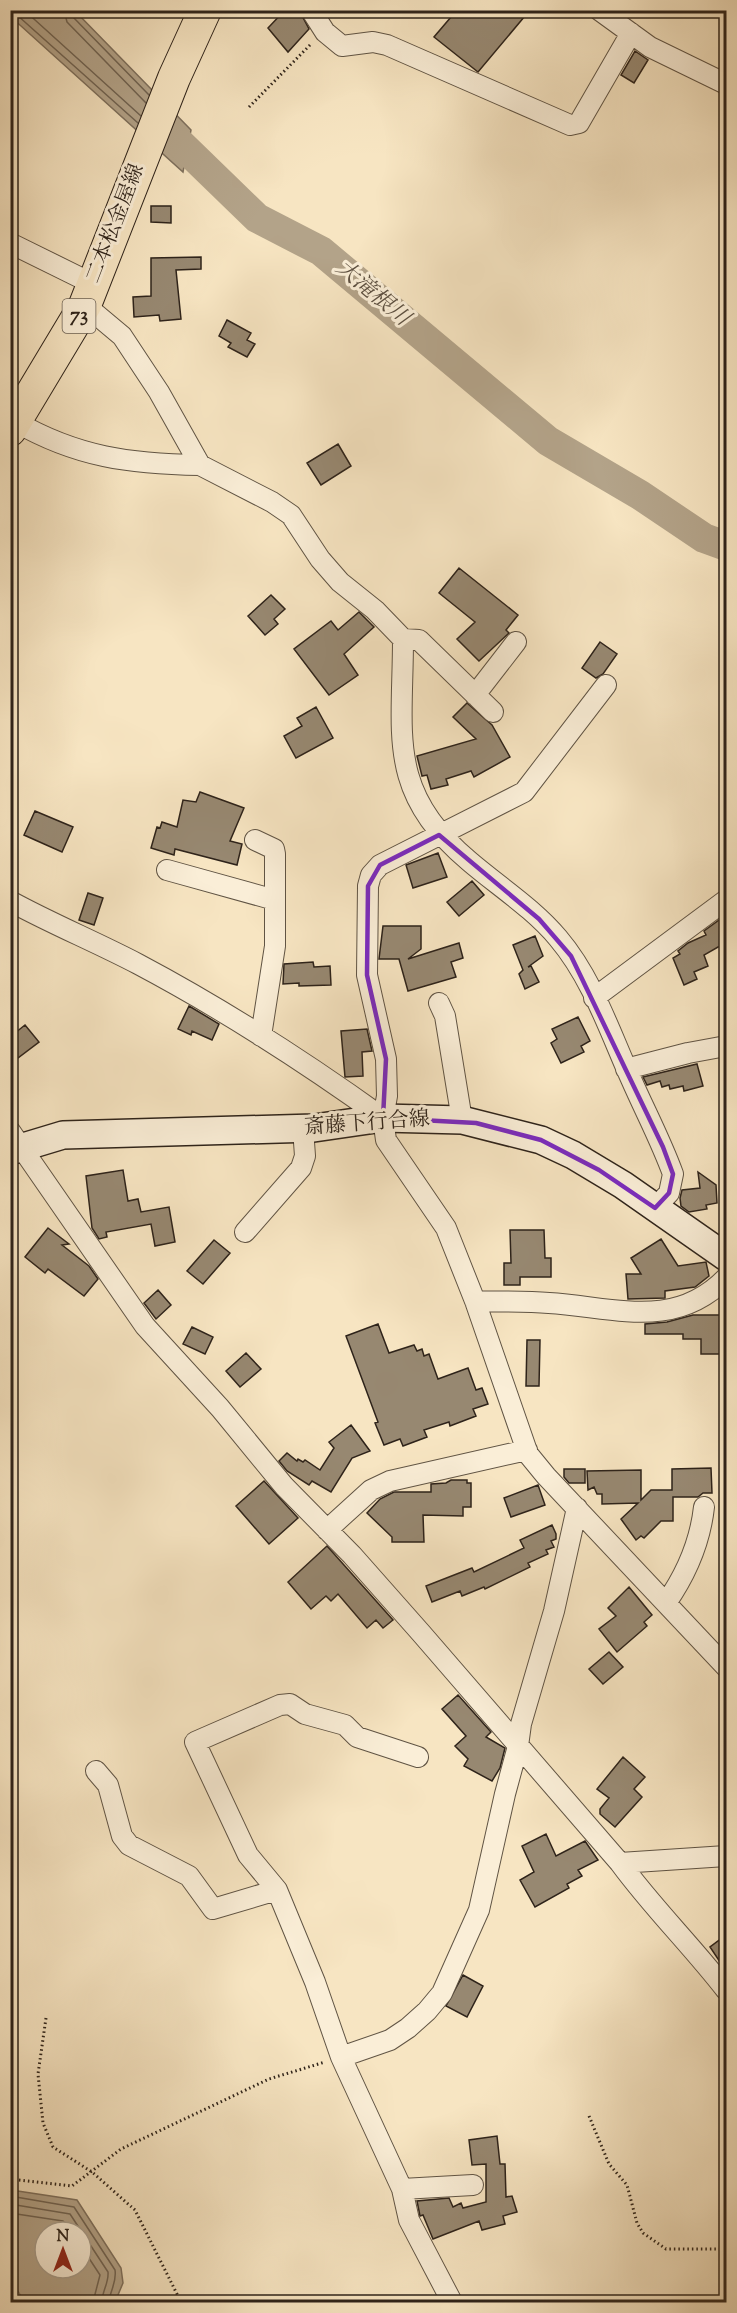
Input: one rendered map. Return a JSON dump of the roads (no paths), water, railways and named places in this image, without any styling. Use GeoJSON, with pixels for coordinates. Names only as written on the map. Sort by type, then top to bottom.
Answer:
{"type":"FeatureCollection","features":[{"type":"Feature","properties":{"kind":"main road","name":"二本松金屋線"},"geometry":{"type":"LineString","coordinates":[[13,426],[89,294],[127,193],[174,78],[205,10]]}},
{"type":"Feature","properties":{"kind":"main road","name":"斎藤下行合線"},"geometry":{"type":"LineString","coordinates":[[14,1143],[63,1135],[303,1128],[383,1118],[462,1120],[541,1140],[599,1170],[726,1257]]}},
{"type":"Feature","properties":{"kind":"street"},"geometry":{"type":"LineString","coordinates":[[311,10],[325,32],[342,46],[374,42],[387,45],[570,125],[579,123],[631,33]]}},
{"type":"Feature","properties":{"kind":"street"},"geometry":{"type":"LineString","coordinates":[[599,10],[650,47],[726,84]]}},
{"type":"Feature","properties":{"kind":"street"},"geometry":{"type":"LineString","coordinates":[[10,243],[89,294],[122,336],[159,392],[200,465]]}},
{"type":"Feature","properties":{"kind":"street"},"geometry":{"type":"LineString","coordinates":[[13,426],[89,453],[142,464],[200,465],[272,502],[291,515],[320,559],[340,582],[375,610],[403,639],[418,640],[493,712]]}},
{"type":"Feature","properties":{"kind":"street"},"geometry":{"type":"LineString","coordinates":[[403,639],[400,737],[417,800],[439,835],[557,937],[572,956],[594,998],[663,1147],[673,1174],[669,1193],[655,1208]]}},
{"type":"Feature","properties":{"kind":"street"},"geometry":{"type":"LineString","coordinates":[[475,695],[516,642]]}},
{"type":"Feature","properties":{"kind":"street"},"geometry":{"type":"LineString","coordinates":[[606,685],[546,767],[524,792],[380,866],[371,875],[368,886],[368,975],[386,1059],[387,1096],[383,1118],[386,1140],[446,1228],[475,1302],[527,1450],[546,1476],[726,1667]]}},
{"type":"Feature","properties":{"kind":"street"},"geometry":{"type":"LineString","coordinates":[[255,840],[274,849],[275,946],[261,1036]]}},
{"type":"Feature","properties":{"kind":"street"},"geometry":{"type":"LineString","coordinates":[[167,870],[275,900]]}},
{"type":"Feature","properties":{"kind":"street"},"geometry":{"type":"LineString","coordinates":[[594,998],[726,900]]}},
{"type":"Feature","properties":{"kind":"street"},"geometry":{"type":"LineString","coordinates":[[10,901],[138,964],[261,1036],[383,1118]]}},
{"type":"Feature","properties":{"kind":"street"},"geometry":{"type":"LineString","coordinates":[[439,1003],[445,1016],[462,1120]]}},
{"type":"Feature","properties":{"kind":"street"},"geometry":{"type":"LineString","coordinates":[[626,1069],[726,1046]]}},
{"type":"Feature","properties":{"kind":"street"},"geometry":{"type":"LineString","coordinates":[[245,1232],[301,1168],[304,1156],[303,1128]]}},
{"type":"Feature","properties":{"kind":"street"},"geometry":{"type":"LineString","coordinates":[[14,1143],[145,1326],[220,1408],[284,1486],[327,1530],[518,1746],[620,1863],[648,1902],[694,1948],[726,1989]]}},
{"type":"Feature","properties":{"kind":"street"},"geometry":{"type":"LineString","coordinates":[[475,1302],[549,1303],[656,1312],[674,1310],[693,1304],[715,1290],[726,1278]]}},
{"type":"Feature","properties":{"kind":"street"},"geometry":{"type":"LineString","coordinates":[[327,1530],[371,1490],[390,1481],[527,1450]]}},
{"type":"Feature","properties":{"kind":"street"},"geometry":{"type":"LineString","coordinates":[[666,1603],[679,1583],[697,1544],[704,1507]]}},
{"type":"Feature","properties":{"kind":"street"},"geometry":{"type":"LineString","coordinates":[[341,2057],[390,2040],[408,2028],[442,1993],[479,1910],[518,1746],[521,1724],[554,1611],[577,1508]]}},
{"type":"Feature","properties":{"kind":"street"},"geometry":{"type":"LineString","coordinates":[[418,1757],[357,1737],[345,1725],[305,1714],[290,1704],[280,1705],[195,1742],[248,1855],[277,1890],[315,1982],[341,2057],[402,2189],[409,2220],[452,2302]]}},
{"type":"Feature","properties":{"kind":"street"},"geometry":{"type":"LineString","coordinates":[[96,1771],[108,1785],[122,1836],[129,1845],[189,1876],[213,1909],[277,1890]]}},
{"type":"Feature","properties":{"kind":"street"},"geometry":{"type":"LineString","coordinates":[[620,1863],[726,1856]]}},
{"type":"Feature","properties":{"kind":"street"},"geometry":{"type":"LineString","coordinates":[[402,2189],[473,2185]]}},
{"type":"Feature","properties":{"kind":"water"},"geometry":{"type":"Polygon","coordinates":[[[11,11],[75,11],[191,130],[183,172],[11,17],[11,11]]]}},
{"type":"Feature","properties":{"kind":"water"},"geometry":{"type":"Polygon","coordinates":[[[11,2190],[77,2200],[90,2220],[33,2220],[33,2280],[93,2280],[93,2225],[121,2268],[123,2283],[115,2302],[25,2302],[11,2281],[11,2190]]]}},
{"type":"Feature","properties":{"kind":"waterway","name":"大滝根川"},"geometry":{"type":"LineString","coordinates":[[158,122],[257,218],[321,251],[548,441],[640,495],[704,538],[726,546]]}}]}
